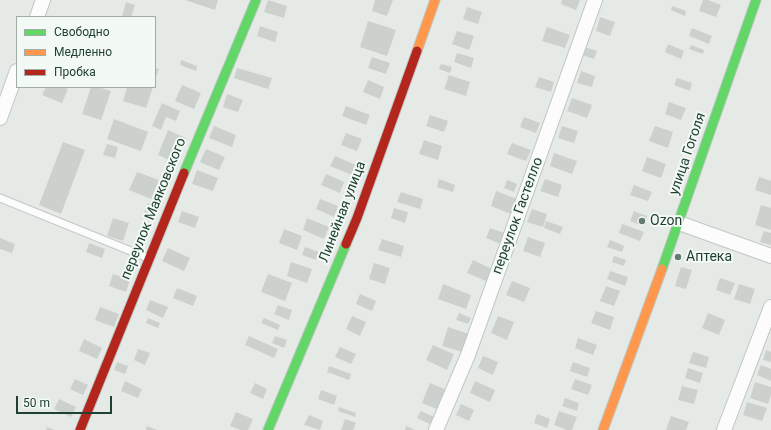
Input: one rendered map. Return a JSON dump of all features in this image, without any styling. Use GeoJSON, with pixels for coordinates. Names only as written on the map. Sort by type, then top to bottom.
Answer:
{"type":"FeatureCollection","features":[{"type":"Feature","properties":{"kind":"street"},"geometry":{"type":"LineString","coordinates":[[37,16],[43,0]]}},
{"type":"Feature","properties":{"kind":"street","name":"переулок Маяковского"},"geometry":{"type":"LineString","coordinates":[[80,430],[256,0]]}},
{"type":"Feature","properties":{"kind":"street","name":"Линейная улица"},"geometry":{"type":"LineString","coordinates":[[268,430],[357,218],[435,0]]}},
{"type":"Feature","properties":{"kind":"street","name":"переулок Гастелло"},"geometry":{"type":"LineString","coordinates":[[436,430],[468,355],[595,0]]}},
{"type":"Feature","properties":{"kind":"street","name":"улица Гоголя"},"geometry":{"type":"LineString","coordinates":[[603,430],[679,223],[756,0]]}},
{"type":"Feature","properties":{"kind":"street"},"geometry":{"type":"LineString","coordinates":[[0,118],[16,74]]}},
{"type":"Feature","properties":{"kind":"street"},"geometry":{"type":"LineString","coordinates":[[679,223],[771,256]]}},
{"type":"Feature","properties":{"kind":"street"},"geometry":{"type":"LineString","coordinates":[[724,430],[771,307]]}},
{"type":"Feature","properties":{"kind":"lane"},"geometry":{"type":"LineString","coordinates":[[0,198],[149,259]]}},
{"type":"Feature","properties":{"kind":"building"},"geometry":{"type":"Polygon","coordinates":[[[185,0],[218,0],[215,10],[185,0]]]}},
{"type":"Feature","properties":{"kind":"building"},"geometry":{"type":"Polygon","coordinates":[[[268,0],[287,6],[284,18],[264,12],[268,0]]]}},
{"type":"Feature","properties":{"kind":"building"},"geometry":{"type":"Polygon","coordinates":[[[375,0],[393,0],[387,16],[372,11],[375,0]]]}},
{"type":"Feature","properties":{"kind":"building"},"geometry":{"type":"Polygon","coordinates":[[[562,0],[580,0],[576,10],[561,4],[562,0]]]}},
{"type":"Feature","properties":{"kind":"building"},"geometry":{"type":"Polygon","coordinates":[[[703,0],[708,0],[721,5],[716,17],[699,11],[703,0]]]}},
{"type":"Feature","properties":{"kind":"building"},"geometry":{"type":"Polygon","coordinates":[[[126,2],[135,5],[131,16],[122,16],[126,2]]]}},
{"type":"Feature","properties":{"kind":"building"},"geometry":{"type":"Polygon","coordinates":[[[672,6],[686,11],[685,16],[671,10],[672,6]]]}},
{"type":"Feature","properties":{"kind":"building"},"geometry":{"type":"Polygon","coordinates":[[[467,7],[482,12],[478,24],[463,19],[467,7]]]}},
{"type":"Feature","properties":{"kind":"building"},"geometry":{"type":"Polygon","coordinates":[[[600,17],[615,22],[610,36],[596,31],[600,17]]]}},
{"type":"Feature","properties":{"kind":"building"},"geometry":{"type":"Polygon","coordinates":[[[368,21],[396,30],[387,56],[360,47],[368,21]]]}},
{"type":"Feature","properties":{"kind":"building"},"geometry":{"type":"Polygon","coordinates":[[[260,26],[278,32],[275,42],[257,36],[260,26]]]}},
{"type":"Feature","properties":{"kind":"building"},"geometry":{"type":"Polygon","coordinates":[[[547,27],[570,35],[565,48],[542,41],[547,27]]]}},
{"type":"Feature","properties":{"kind":"building"},"geometry":{"type":"Polygon","coordinates":[[[692,28],[712,36],[709,44],[689,36],[692,28]]]}},
{"type":"Feature","properties":{"kind":"building"},"geometry":{"type":"Polygon","coordinates":[[[457,31],[474,36],[469,50],[452,44],[457,31]]]}},
{"type":"Feature","properties":{"kind":"building"},"geometry":{"type":"Polygon","coordinates":[[[668,44],[684,51],[681,59],[665,52],[668,44]]]}},
{"type":"Feature","properties":{"kind":"building"},"geometry":{"type":"Polygon","coordinates":[[[691,45],[704,50],[703,54],[689,49],[691,45]]]}},
{"type":"Feature","properties":{"kind":"building"},"geometry":{"type":"Polygon","coordinates":[[[585,47],[597,51],[594,59],[582,55],[585,47]]]}},
{"type":"Feature","properties":{"kind":"building"},"geometry":{"type":"Polygon","coordinates":[[[457,53],[474,58],[471,68],[454,62],[457,53]]]}},
{"type":"Feature","properties":{"kind":"building"},"geometry":{"type":"Polygon","coordinates":[[[372,57],[390,63],[386,74],[368,68],[372,57]]]}},
{"type":"Feature","properties":{"kind":"building"},"geometry":{"type":"Polygon","coordinates":[[[181,60],[197,66],[196,71],[180,65],[181,60]]]}},
{"type":"Feature","properties":{"kind":"building"},"geometry":{"type":"Polygon","coordinates":[[[441,64],[452,67],[450,73],[439,69],[441,64]]]}},
{"type":"Feature","properties":{"kind":"building"},"geometry":{"type":"Polygon","coordinates":[[[156,68],[159,69],[156,76],[156,68]]]}},
{"type":"Feature","properties":{"kind":"building"},"geometry":{"type":"Polygon","coordinates":[[[237,68],[272,78],[268,89],[234,78],[237,68]]]}},
{"type":"Feature","properties":{"kind":"building"},"geometry":{"type":"Polygon","coordinates":[[[581,71],[595,76],[592,87],[577,83],[581,71]]]}},
{"type":"Feature","properties":{"kind":"building"},"geometry":{"type":"Polygon","coordinates":[[[449,75],[470,82],[466,96],[444,89],[449,75]]]}},
{"type":"Feature","properties":{"kind":"building"},"geometry":{"type":"Polygon","coordinates":[[[539,77],[554,82],[551,92],[535,87],[539,77]]]}},
{"type":"Feature","properties":{"kind":"building"},"geometry":{"type":"Polygon","coordinates":[[[677,78],[692,83],[690,91],[674,85],[677,78]]]}},
{"type":"Feature","properties":{"kind":"building"},"geometry":{"type":"Polygon","coordinates":[[[368,80],[384,87],[380,99],[363,92],[368,80]]]}},
{"type":"Feature","properties":{"kind":"building"},"geometry":{"type":"Polygon","coordinates":[[[182,85],[201,93],[194,109],[175,101],[182,85]]]}},
{"type":"Feature","properties":{"kind":"building"},"geometry":{"type":"Polygon","coordinates":[[[46,88],[68,89],[62,103],[42,95],[46,88]]]}},
{"type":"Feature","properties":{"kind":"building"},"geometry":{"type":"Polygon","coordinates":[[[91,88],[101,88],[111,91],[101,120],[82,114],[91,88]]]}},
{"type":"Feature","properties":{"kind":"building"},"geometry":{"type":"Polygon","coordinates":[[[127,88],[153,88],[146,108],[123,101],[127,88]]]}},
{"type":"Feature","properties":{"kind":"building"},"geometry":{"type":"Polygon","coordinates":[[[227,94],[243,100],[238,112],[223,107],[227,94]]]}},
{"type":"Feature","properties":{"kind":"building"},"geometry":{"type":"Polygon","coordinates":[[[572,98],[592,105],[587,118],[567,111],[572,98]]]}},
{"type":"Feature","properties":{"kind":"building"},"geometry":{"type":"Polygon","coordinates":[[[669,102],[686,108],[681,120],[665,114],[669,102]]]}},
{"type":"Feature","properties":{"kind":"building"},"geometry":{"type":"Polygon","coordinates":[[[162,103],[180,111],[176,121],[166,117],[161,130],[152,126],[162,103]]]}},
{"type":"Feature","properties":{"kind":"building"},"geometry":{"type":"Polygon","coordinates":[[[346,106],[370,115],[366,125],[342,116],[346,106]]]}},
{"type":"Feature","properties":{"kind":"building"},"geometry":{"type":"Polygon","coordinates":[[[430,115],[448,121],[444,132],[426,126],[430,115]]]}},
{"type":"Feature","properties":{"kind":"building"},"geometry":{"type":"Polygon","coordinates":[[[524,117],[540,123],[536,133],[520,127],[524,117]]]}},
{"type":"Feature","properties":{"kind":"building"},"geometry":{"type":"Polygon","coordinates":[[[114,119],[148,132],[141,151],[107,139],[114,119]]]}},
{"type":"Feature","properties":{"kind":"building"},"geometry":{"type":"Polygon","coordinates":[[[214,126],[236,135],[232,147],[209,138],[214,126]]]}},
{"type":"Feature","properties":{"kind":"building"},"geometry":{"type":"Polygon","coordinates":[[[562,126],[578,131],[574,143],[558,138],[562,126]]]}},
{"type":"Feature","properties":{"kind":"building"},"geometry":{"type":"Polygon","coordinates":[[[655,126],[673,132],[668,148],[649,141],[655,126]]]}},
{"type":"Feature","properties":{"kind":"building"},"geometry":{"type":"Polygon","coordinates":[[[168,130],[186,138],[176,163],[158,155],[168,130]]]}},
{"type":"Feature","properties":{"kind":"building"},"geometry":{"type":"Polygon","coordinates":[[[346,133],[362,139],[357,151],[341,145],[346,133]]]}},
{"type":"Feature","properties":{"kind":"building"},"geometry":{"type":"Polygon","coordinates":[[[424,140],[442,146],[438,160],[419,154],[424,140]]]}},
{"type":"Feature","properties":{"kind":"building"},"geometry":{"type":"Polygon","coordinates":[[[63,142],[85,150],[61,214],[39,205],[63,142]]]}},
{"type":"Feature","properties":{"kind":"building"},"geometry":{"type":"Polygon","coordinates":[[[512,143],[531,150],[526,161],[507,154],[512,143]]]}},
{"type":"Feature","properties":{"kind":"building"},"geometry":{"type":"Polygon","coordinates":[[[107,144],[118,147],[115,158],[103,155],[107,144]]]}},
{"type":"Feature","properties":{"kind":"building"},"geometry":{"type":"Polygon","coordinates":[[[206,149],[225,157],[219,170],[200,162],[206,149]]]}},
{"type":"Feature","properties":{"kind":"building"},"geometry":{"type":"Polygon","coordinates":[[[554,153],[577,161],[572,174],[550,166],[554,153]]]}},
{"type":"Feature","properties":{"kind":"building"},"geometry":{"type":"Polygon","coordinates":[[[335,156],[356,165],[352,175],[330,166],[335,156]]]}},
{"type":"Feature","properties":{"kind":"building"},"geometry":{"type":"Polygon","coordinates":[[[647,157],[666,164],[661,178],[642,171],[647,157]]]}},
{"type":"Feature","properties":{"kind":"building"},"geometry":{"type":"Polygon","coordinates":[[[197,170],[218,178],[213,191],[192,184],[197,170]]]}},
{"type":"Feature","properties":{"kind":"building"},"geometry":{"type":"Polygon","coordinates":[[[137,172],[159,180],[151,199],[129,190],[137,172]]]}},
{"type":"Feature","properties":{"kind":"building"},"geometry":{"type":"Polygon","coordinates":[[[326,174],[344,182],[340,193],[321,185],[326,174]]]}},
{"type":"Feature","properties":{"kind":"building"},"geometry":{"type":"Polygon","coordinates":[[[759,177],[771,181],[771,195],[755,190],[759,177]]]}},
{"type":"Feature","properties":{"kind":"building"},"geometry":{"type":"Polygon","coordinates":[[[439,179],[455,185],[453,192],[437,187],[439,179]]]}},
{"type":"Feature","properties":{"kind":"building"},"geometry":{"type":"Polygon","coordinates":[[[545,179],[562,185],[558,197],[540,191],[545,179]]]}},
{"type":"Feature","properties":{"kind":"building"},"geometry":{"type":"Polygon","coordinates":[[[507,180],[517,184],[514,192],[504,188],[507,180]]]}},
{"type":"Feature","properties":{"kind":"building"},"geometry":{"type":"Polygon","coordinates":[[[634,185],[652,192],[648,201],[630,195],[634,185]]]}},
{"type":"Feature","properties":{"kind":"building"},"geometry":{"type":"Polygon","coordinates":[[[496,191],[517,199],[511,214],[491,206],[496,191]]]}},
{"type":"Feature","properties":{"kind":"building"},"geometry":{"type":"Polygon","coordinates":[[[401,192],[423,199],[420,209],[397,202],[401,192]]]}},
{"type":"Feature","properties":{"kind":"building"},"geometry":{"type":"Polygon","coordinates":[[[320,199],[338,206],[334,217],[316,209],[320,199]]]}},
{"type":"Feature","properties":{"kind":"building"},"geometry":{"type":"Polygon","coordinates":[[[148,203],[160,208],[156,217],[144,212],[148,203]]]}},
{"type":"Feature","properties":{"kind":"building"},"geometry":{"type":"Polygon","coordinates":[[[761,205],[771,208],[771,230],[755,225],[761,205]]]}},
{"type":"Feature","properties":{"kind":"building"},"geometry":{"type":"Polygon","coordinates":[[[394,208],[408,212],[405,223],[391,218],[394,208]]]}},
{"type":"Feature","properties":{"kind":"building"},"geometry":{"type":"Polygon","coordinates":[[[532,209],[547,214],[543,227],[527,222],[532,209]]]}},
{"type":"Feature","properties":{"kind":"building"},"geometry":{"type":"Polygon","coordinates":[[[182,211],[199,217],[195,228],[178,222],[182,211]]]}},
{"type":"Feature","properties":{"kind":"building"},"geometry":{"type":"Polygon","coordinates":[[[634,211],[647,216],[643,226],[630,221],[634,211]]]}},
{"type":"Feature","properties":{"kind":"building"},"geometry":{"type":"Polygon","coordinates":[[[113,218],[129,223],[123,241],[107,236],[113,218]]]}},
{"type":"Feature","properties":{"kind":"building"},"geometry":{"type":"Polygon","coordinates":[[[307,218],[329,227],[324,239],[303,230],[307,218]]]}},
{"type":"Feature","properties":{"kind":"building"},"geometry":{"type":"Polygon","coordinates":[[[546,221],[563,227],[560,234],[544,228],[546,221]]]}},
{"type":"Feature","properties":{"kind":"building"},"geometry":{"type":"Polygon","coordinates":[[[622,224],[644,232],[640,241],[619,233],[622,224]]]}},
{"type":"Feature","properties":{"kind":"building"},"geometry":{"type":"Polygon","coordinates":[[[490,228],[505,233],[501,244],[486,238],[490,228]]]}},
{"type":"Feature","properties":{"kind":"building"},"geometry":{"type":"Polygon","coordinates":[[[284,229],[302,236],[297,250],[279,243],[284,229]]]}},
{"type":"Feature","properties":{"kind":"building"},"geometry":{"type":"Polygon","coordinates":[[[764,231],[771,233],[771,245],[760,242],[764,231]]]}},
{"type":"Feature","properties":{"kind":"building"},"geometry":{"type":"Polygon","coordinates":[[[528,237],[545,243],[540,257],[523,251],[528,237]]]}},
{"type":"Feature","properties":{"kind":"building"},"geometry":{"type":"Polygon","coordinates":[[[0,238],[15,244],[12,253],[0,249],[0,238]]]}},
{"type":"Feature","properties":{"kind":"building"},"geometry":{"type":"Polygon","coordinates":[[[382,239],[404,246],[401,257],[378,250],[382,239]]]}},
{"type":"Feature","properties":{"kind":"building"},"geometry":{"type":"Polygon","coordinates":[[[610,240],[624,246],[622,252],[607,247],[610,240]]]}},
{"type":"Feature","properties":{"kind":"building"},"geometry":{"type":"Polygon","coordinates":[[[89,243],[105,249],[102,258],[86,252],[89,243]]]}},
{"type":"Feature","properties":{"kind":"building"},"geometry":{"type":"Polygon","coordinates":[[[305,247],[319,252],[316,260],[302,255],[305,247]]]}},
{"type":"Feature","properties":{"kind":"building"},"geometry":{"type":"Polygon","coordinates":[[[168,248],[190,258],[184,271],[162,261],[168,248]]]}},
{"type":"Feature","properties":{"kind":"building"},"geometry":{"type":"Polygon","coordinates":[[[614,256],[626,260],[624,266],[612,262],[614,256]]]}},
{"type":"Feature","properties":{"kind":"building"},"geometry":{"type":"Polygon","coordinates":[[[473,260],[492,269],[486,281],[467,273],[473,260]]]}},
{"type":"Feature","properties":{"kind":"building"},"geometry":{"type":"Polygon","coordinates":[[[291,262],[312,269],[307,283],[287,276],[291,262]]]}},
{"type":"Feature","properties":{"kind":"building"},"geometry":{"type":"Polygon","coordinates":[[[374,263],[390,268],[385,284],[369,279],[374,263]]]}},
{"type":"Feature","properties":{"kind":"building"},"geometry":{"type":"Polygon","coordinates":[[[681,267],[692,270],[686,289],[675,286],[681,267]]]}},
{"type":"Feature","properties":{"kind":"building"},"geometry":{"type":"Polygon","coordinates":[[[610,271],[628,277],[625,286],[607,279],[610,271]]]}},
{"type":"Feature","properties":{"kind":"building"},"geometry":{"type":"Polygon","coordinates":[[[113,274],[130,280],[126,292],[109,286],[113,274]]]}},
{"type":"Feature","properties":{"kind":"building"},"geometry":{"type":"Polygon","coordinates":[[[268,274],[292,283],[285,301],[261,292],[268,274]]]}},
{"type":"Feature","properties":{"kind":"building"},"geometry":{"type":"Polygon","coordinates":[[[720,278],[735,283],[730,295],[716,290],[720,278]]]}},
{"type":"Feature","properties":{"kind":"building"},"geometry":{"type":"Polygon","coordinates":[[[512,281],[530,288],[524,302],[506,295],[512,281]]]}},
{"type":"Feature","properties":{"kind":"building"},"geometry":{"type":"Polygon","coordinates":[[[443,284],[471,295],[466,309],[438,299],[443,284]]]}},
{"type":"Feature","properties":{"kind":"building"},"geometry":{"type":"Polygon","coordinates":[[[739,284],[755,289],[750,304],[734,299],[739,284]]]}},
{"type":"Feature","properties":{"kind":"building"},"geometry":{"type":"Polygon","coordinates":[[[606,286],[620,291],[614,306],[600,301],[606,286]]]}},
{"type":"Feature","properties":{"kind":"building"},"geometry":{"type":"Polygon","coordinates":[[[177,288],[197,296],[193,306],[173,298],[177,288]]]}},
{"type":"Feature","properties":{"kind":"building"},"geometry":{"type":"Polygon","coordinates":[[[360,294],[376,301],[372,311],[356,304],[360,294]]]}},
{"type":"Feature","properties":{"kind":"building"},"geometry":{"type":"Polygon","coordinates":[[[150,300],[168,307],[163,318],[146,310],[150,300]]]}},
{"type":"Feature","properties":{"kind":"building"},"geometry":{"type":"Polygon","coordinates":[[[278,305],[292,310],[289,320],[274,314],[278,305]]]}},
{"type":"Feature","properties":{"kind":"building"},"geometry":{"type":"Polygon","coordinates":[[[100,307],[119,314],[114,327],[95,320],[100,307]]]}},
{"type":"Feature","properties":{"kind":"building"},"geometry":{"type":"Polygon","coordinates":[[[596,311],[614,317],[610,330],[591,323],[596,311]]]}},
{"type":"Feature","properties":{"kind":"building"},"geometry":{"type":"Polygon","coordinates":[[[459,313],[471,318],[468,324],[456,320],[459,313]]]}},
{"type":"Feature","properties":{"kind":"building"},"geometry":{"type":"Polygon","coordinates":[[[708,313],[725,320],[719,335],[702,328],[708,313]]]}},
{"type":"Feature","properties":{"kind":"building"},"geometry":{"type":"Polygon","coordinates":[[[352,316],[366,322],[360,336],[346,329],[352,316]]]}},
{"type":"Feature","properties":{"kind":"building"},"geometry":{"type":"Polygon","coordinates":[[[498,316],[514,322],[507,340],[491,333],[498,316]]]}},
{"type":"Feature","properties":{"kind":"building"},"geometry":{"type":"Polygon","coordinates":[[[148,318],[160,323],[158,328],[146,323],[148,318]]]}},
{"type":"Feature","properties":{"kind":"building"},"geometry":{"type":"Polygon","coordinates":[[[264,318],[280,325],[278,330],[261,323],[264,318]]]}},
{"type":"Feature","properties":{"kind":"building"},"geometry":{"type":"Polygon","coordinates":[[[448,327],[469,334],[463,352],[442,346],[448,327]]]}},
{"type":"Feature","properties":{"kind":"building"},"geometry":{"type":"Polygon","coordinates":[[[249,336],[278,349],[274,358],[245,345],[249,336]]]}},
{"type":"Feature","properties":{"kind":"building"},"geometry":{"type":"Polygon","coordinates":[[[275,336],[287,340],[284,348],[272,343],[275,336]]]}},
{"type":"Feature","properties":{"kind":"building"},"geometry":{"type":"Polygon","coordinates":[[[578,338],[597,345],[593,355],[575,348],[578,338]]]}},
{"type":"Feature","properties":{"kind":"building"},"geometry":{"type":"Polygon","coordinates":[[[84,339],[102,348],[97,359],[79,351],[84,339]]]}},
{"type":"Feature","properties":{"kind":"building"},"geometry":{"type":"Polygon","coordinates":[[[433,345],[454,354],[447,370],[426,360],[433,345]]]}},
{"type":"Feature","properties":{"kind":"building"},"geometry":{"type":"Polygon","coordinates":[[[340,347],[356,354],[351,364],[335,357],[340,347]]]}},
{"type":"Feature","properties":{"kind":"building"},"geometry":{"type":"Polygon","coordinates":[[[138,349],[150,353],[145,365],[134,360],[138,349]]]}},
{"type":"Feature","properties":{"kind":"building"},"geometry":{"type":"Polygon","coordinates":[[[766,350],[771,352],[771,362],[763,360],[766,350]]]}},
{"type":"Feature","properties":{"kind":"building"},"geometry":{"type":"Polygon","coordinates":[[[693,352],[709,357],[706,368],[689,363],[693,352]]]}},
{"type":"Feature","properties":{"kind":"building"},"geometry":{"type":"Polygon","coordinates":[[[483,356],[498,362],[493,375],[478,368],[483,356]]]}},
{"type":"Feature","properties":{"kind":"building"},"geometry":{"type":"Polygon","coordinates":[[[117,362],[128,366],[125,374],[114,370],[117,362]]]}},
{"type":"Feature","properties":{"kind":"building"},"geometry":{"type":"Polygon","coordinates":[[[573,362],[590,368],[587,377],[570,371],[573,362]]]}},
{"type":"Feature","properties":{"kind":"building"},"geometry":{"type":"Polygon","coordinates":[[[761,365],[771,369],[771,381],[757,375],[761,365]]]}},
{"type":"Feature","properties":{"kind":"building"},"geometry":{"type":"Polygon","coordinates":[[[329,366],[351,374],[349,380],[327,372],[329,366]]]}},
{"type":"Feature","properties":{"kind":"building"},"geometry":{"type":"Polygon","coordinates":[[[688,368],[703,373],[700,383],[685,378],[688,368]]]}},
{"type":"Feature","properties":{"kind":"building"},"geometry":{"type":"Polygon","coordinates":[[[75,379],[88,385],[83,395],[70,389],[75,379]]]}},
{"type":"Feature","properties":{"kind":"building"},"geometry":{"type":"Polygon","coordinates":[[[575,379],[592,385],[588,395],[571,389],[575,379]]]}},
{"type":"Feature","properties":{"kind":"building"},"geometry":{"type":"Polygon","coordinates":[[[125,381],[142,389],[138,398],[121,391],[125,381]]]}},
{"type":"Feature","properties":{"kind":"building"},"geometry":{"type":"Polygon","coordinates":[[[475,381],[495,390],[490,402],[470,393],[475,381]]]}},
{"type":"Feature","properties":{"kind":"building"},"geometry":{"type":"Polygon","coordinates":[[[755,382],[771,387],[771,395],[768,404],[750,398],[755,382]]]}},
{"type":"Feature","properties":{"kind":"building"},"geometry":{"type":"Polygon","coordinates":[[[255,383],[267,389],[263,399],[250,393],[255,383]]]}},
{"type":"Feature","properties":{"kind":"building"},"geometry":{"type":"Polygon","coordinates":[[[430,383],[447,390],[439,410],[422,403],[430,383]]]}},
{"type":"Feature","properties":{"kind":"building"},"geometry":{"type":"Polygon","coordinates":[[[682,386],[698,390],[694,404],[678,400],[682,386]]]}},
{"type":"Feature","properties":{"kind":"building"},"geometry":{"type":"Polygon","coordinates":[[[321,390],[337,396],[334,405],[318,399],[321,390]]]}},
{"type":"Feature","properties":{"kind":"building"},"geometry":{"type":"Polygon","coordinates":[[[565,398],[579,403],[577,411],[562,406],[565,398]]]}},
{"type":"Feature","properties":{"kind":"building"},"geometry":{"type":"Polygon","coordinates":[[[59,399],[76,407],[71,417],[54,409],[59,399]]]}},
{"type":"Feature","properties":{"kind":"building"},"geometry":{"type":"Polygon","coordinates":[[[747,402],[767,408],[762,421],[743,415],[747,402]]]}},
{"type":"Feature","properties":{"kind":"building"},"geometry":{"type":"Polygon","coordinates":[[[461,404],[474,410],[469,421],[456,415],[461,404]]]}},
{"type":"Feature","properties":{"kind":"building"},"geometry":{"type":"Polygon","coordinates":[[[339,407],[356,413],[355,417],[338,411],[339,407]]]}},
{"type":"Feature","properties":{"kind":"building"},"geometry":{"type":"Polygon","coordinates":[[[421,411],[434,417],[430,424],[417,418],[421,411]]]}},
{"type":"Feature","properties":{"kind":"building"},"geometry":{"type":"Polygon","coordinates":[[[559,411],[577,417],[572,430],[567,430],[554,425],[559,411]]]}},
{"type":"Feature","properties":{"kind":"building"},"geometry":{"type":"Polygon","coordinates":[[[236,412],[253,419],[248,430],[240,430],[230,426],[236,412]]]}},
{"type":"Feature","properties":{"kind":"building"},"geometry":{"type":"Polygon","coordinates":[[[537,414],[550,419],[547,428],[534,423],[537,414]]]}},
{"type":"Feature","properties":{"kind":"building"},"geometry":{"type":"Polygon","coordinates":[[[309,415],[323,421],[320,430],[304,425],[309,415]]]}},
{"type":"Feature","properties":{"kind":"building"},"geometry":{"type":"Polygon","coordinates":[[[671,416],[689,422],[686,430],[666,430],[671,416]]]}},
{"type":"Feature","properties":{"kind":"building"},"geometry":{"type":"Polygon","coordinates":[[[345,419],[356,423],[353,430],[341,430],[345,419]]]}},
{"type":"Feature","properties":{"kind":"building"},"geometry":{"type":"Polygon","coordinates":[[[147,426],[157,430],[146,430],[147,426]]]}},
{"type":"Feature","properties":{"kind":"building"},"geometry":{"type":"Polygon","coordinates":[[[406,426],[415,430],[405,430],[406,426]]]}},
{"type":"Feature","properties":{"kind":"building"},"geometry":{"type":"Polygon","coordinates":[[[47,427],[55,430],[46,430],[47,427]]]}},
{"type":"Feature","properties":{"kind":"traffic: fast"},"geometry":{"type":"LineString","coordinates":[[184,173],[256,0]]}},
{"type":"Feature","properties":{"kind":"traffic: fast"},"geometry":{"type":"LineString","coordinates":[[662,269],[756,0]]}},
{"type":"Feature","properties":{"kind":"traffic: fast"},"geometry":{"type":"LineString","coordinates":[[268,430],[346,244]]}},
{"type":"Feature","properties":{"kind":"traffic: slow"},"geometry":{"type":"LineString","coordinates":[[417,51],[435,0]]}},
{"type":"Feature","properties":{"kind":"traffic: slow"},"geometry":{"type":"LineString","coordinates":[[603,430],[662,269]]}},
{"type":"Feature","properties":{"kind":"traffic: jam"},"geometry":{"type":"LineString","coordinates":[[346,244],[357,218],[417,51]]}},
{"type":"Feature","properties":{"kind":"traffic: jam"},"geometry":{"type":"LineString","coordinates":[[80,430],[184,173]]}},
{"type":"Feature","properties":{"kind":"place","name":"Ozon"},"geometry":{"type":"Point","coordinates":[642,221]}},
{"type":"Feature","properties":{"kind":"place","name":"Аптека"},"geometry":{"type":"Point","coordinates":[678,257]}}]}
